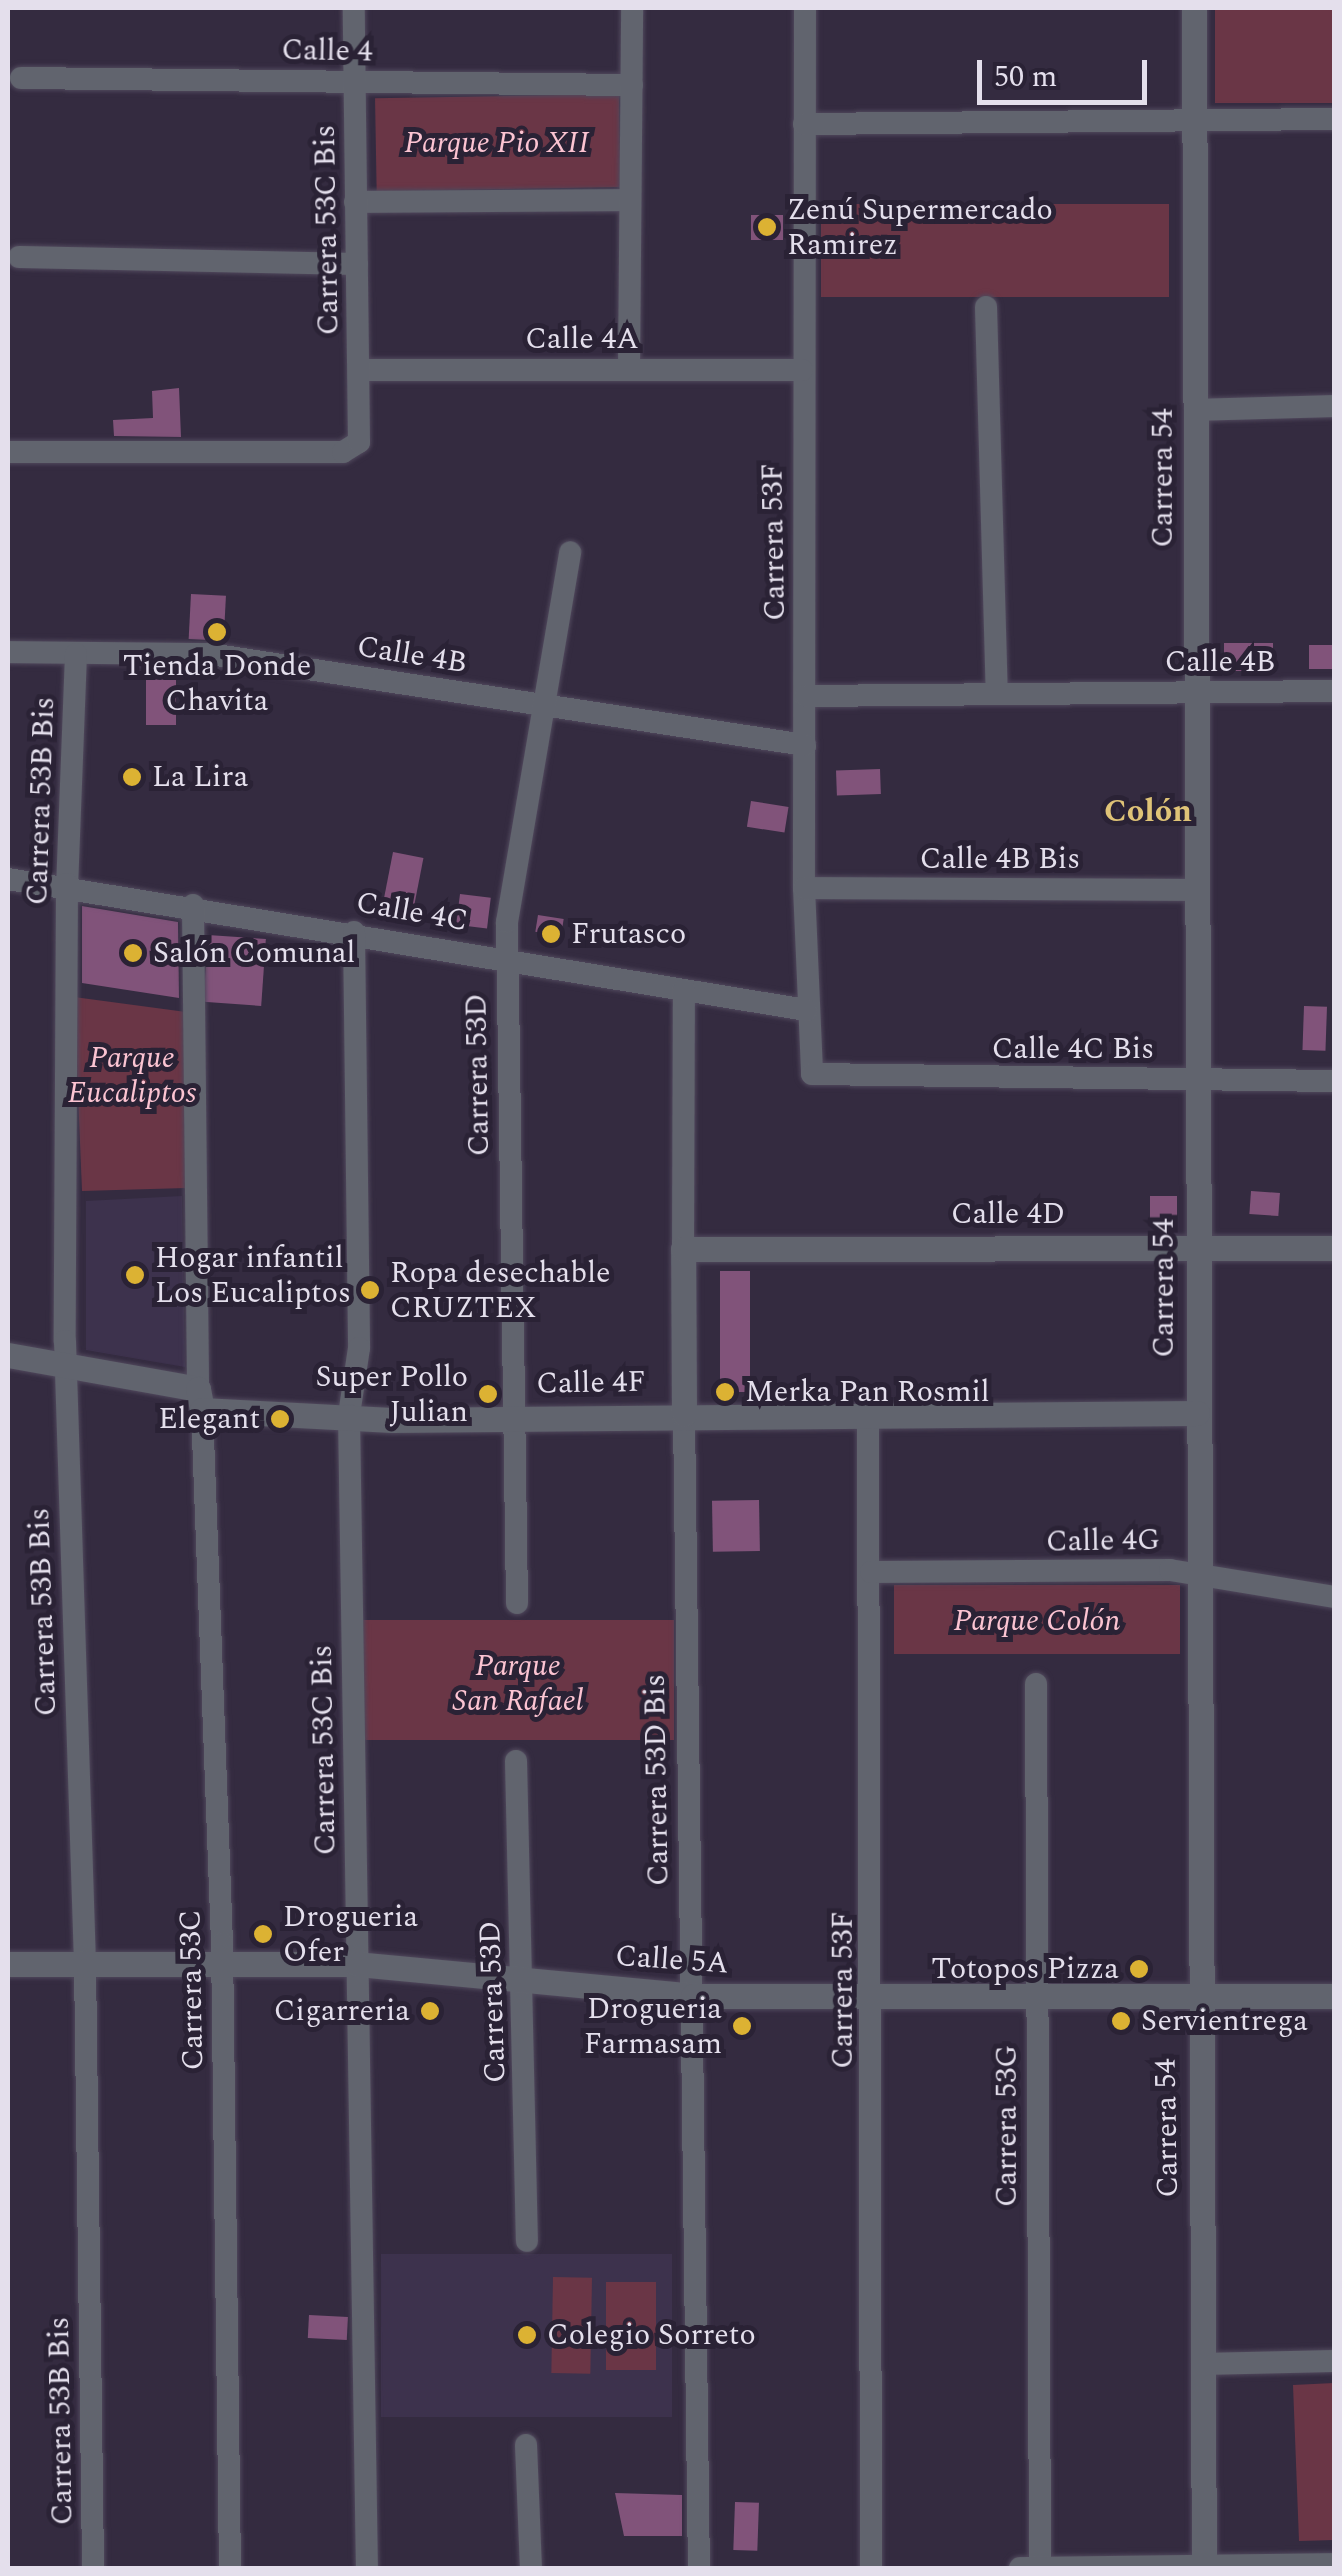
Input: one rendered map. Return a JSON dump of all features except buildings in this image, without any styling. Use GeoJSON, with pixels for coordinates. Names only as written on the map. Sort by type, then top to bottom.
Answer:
{"type":"FeatureCollection","features":[{"type":"Feature","properties":{"kind":"street","name":"Carrera 53C Bis"},"geometry":{"type":"LineString","coordinates":[[8,452],[354,448],[361,370],[354,202],[354,8]]}},
{"type":"Feature","properties":{"kind":"street"},"geometry":{"type":"LineString","coordinates":[[629,369],[632,8]]}},
{"type":"Feature","properties":{"kind":"street","name":"Carrera 53F"},"geometry":{"type":"LineString","coordinates":[[805,8],[804,888],[806,1010],[812,1074]]}},
{"type":"Feature","properties":{"kind":"street","name":"Carrera 54"},"geometry":{"type":"LineString","coordinates":[[1194,8],[1198,1996],[1204,2568]]}},
{"type":"Feature","properties":{"kind":"street","name":"Calle 4"},"geometry":{"type":"LineString","coordinates":[[21,78],[632,85]]}},
{"type":"Feature","properties":{"kind":"street"},"geometry":{"type":"LineString","coordinates":[[804,124],[1334,118]]}},
{"type":"Feature","properties":{"kind":"street"},"geometry":{"type":"LineString","coordinates":[[354,202],[630,200]]}},
{"type":"Feature","properties":{"kind":"street"},"geometry":{"type":"LineString","coordinates":[[19,257],[357,264]]}},
{"type":"Feature","properties":{"kind":"street"},"geometry":{"type":"LineString","coordinates":[[986,307],[997,694]]}},
{"type":"Feature","properties":{"kind":"street","name":"Calle 4A"},"geometry":{"type":"LineString","coordinates":[[361,370],[802,370]]}},
{"type":"Feature","properties":{"kind":"street"},"geometry":{"type":"LineString","coordinates":[[1195,410],[1334,406]]}},
{"type":"Feature","properties":{"kind":"street","name":"Carrera 53D"},"geometry":{"type":"LineString","coordinates":[[517,1603],[506,959],[541,706],[570,552]]}},
{"type":"Feature","properties":{"kind":"street","name":"Calle 4B"},"geometry":{"type":"LineString","coordinates":[[8,652],[210,654],[805,745]]}},
{"type":"Feature","properties":{"kind":"street","name":"Carrera 53B Bis"},"geometry":{"type":"LineString","coordinates":[[76,654],[67,884],[67,1366],[85,1962],[92,2568]]}},
{"type":"Feature","properties":{"kind":"street","name":"Calle 4B"},"geometry":{"type":"LineString","coordinates":[[806,696],[1334,691]]}},
{"type":"Feature","properties":{"kind":"street","name":"Calle 4C"},"geometry":{"type":"LineString","coordinates":[[8,878],[67,884],[806,1010]]}},
{"type":"Feature","properties":{"kind":"street","name":"Calle 4B Bis"},"geometry":{"type":"LineString","coordinates":[[804,888],[1196,890]]}},
{"type":"Feature","properties":{"kind":"street","name":"Carrera 53C"},"geometry":{"type":"LineString","coordinates":[[193,905],[200,1400],[222,1960],[230,2568]]}},
{"type":"Feature","properties":{"kind":"street","name":"Carrera 53C Bis"},"geometry":{"type":"LineString","coordinates":[[354,932],[359,1348],[349,1415],[367,2568]]}},
{"type":"Feature","properties":{"kind":"street","name":"Carrera 53D Bis"},"geometry":{"type":"LineString","coordinates":[[684,990],[684,1414],[698,2568]]}},
{"type":"Feature","properties":{"kind":"street","name":"Calle 4C Bis"},"geometry":{"type":"LineString","coordinates":[[812,1074],[1334,1081]]}},
{"type":"Feature","properties":{"kind":"street","name":"Calle 4D"},"geometry":{"type":"LineString","coordinates":[[683,1250],[1334,1248]]}},
{"type":"Feature","properties":{"kind":"street","name":"Calle 4F"},"geometry":{"type":"LineString","coordinates":[[8,1355],[200,1400],[349,1415],[1197,1412]]}},
{"type":"Feature","properties":{"kind":"street","name":"Carrera 53F"},"geometry":{"type":"LineString","coordinates":[[868,1412],[874,1999],[872,2568]]}},
{"type":"Feature","properties":{"kind":"street","name":"Calle 4G"},"geometry":{"type":"LineString","coordinates":[[871,1572],[1197,1572],[1334,1597]]}},
{"type":"Feature","properties":{"kind":"street","name":"Carrera 53G"},"geometry":{"type":"LineString","coordinates":[[1036,1684],[1040,2568]]}},
{"type":"Feature","properties":{"kind":"street","name":"Carrera 53D"},"geometry":{"type":"LineString","coordinates":[[516,1761],[527,2241]]}},
{"type":"Feature","properties":{"kind":"street","name":"Calle 5A"},"geometry":{"type":"LineString","coordinates":[[8,1964],[222,1960],[357,1964],[692,1996],[1334,1996]]}},
{"type":"Feature","properties":{"kind":"street"},"geometry":{"type":"LineString","coordinates":[[1202,2364],[1334,2361]]}},
{"type":"Feature","properties":{"kind":"street"},"geometry":{"type":"LineString","coordinates":[[526,2444],[531,2568]]}},
{"type":"Feature","properties":{"kind":"street"},"geometry":{"type":"LineString","coordinates":[[1020,2568],[1334,2564]]}},
{"type":"Feature","properties":{"kind":"shaded area","name":"Hogar infantil Los Eucaliptos"},"geometry":{"type":"Polygon","coordinates":[[[182,1196],[185,1367],[86,1350],[86,1201],[182,1196]]]}},
{"type":"Feature","properties":{"kind":"shaded area","name":"Colegio Sorreto"},"geometry":{"type":"Polygon","coordinates":[[[381,2254],[672,2254],[672,2417],[381,2417],[381,2254]]]}},
{"type":"Feature","properties":{"kind":"green space"},"geometry":{"type":"Polygon","coordinates":[[[1215,8],[1334,8],[1334,103],[1215,103],[1215,8]]]}},
{"type":"Feature","properties":{"kind":"green space","name":"Parque Pio XII"},"geometry":{"type":"Polygon","coordinates":[[[619,94],[621,187],[377,191],[375,98],[619,94]]]}},
{"type":"Feature","properties":{"kind":"green space"},"geometry":{"type":"Polygon","coordinates":[[[821,204],[1169,204],[1169,297],[821,297],[821,204]]]}},
{"type":"Feature","properties":{"kind":"green space","name":"Parque Eucaliptos"},"geometry":{"type":"Polygon","coordinates":[[[74,997],[186,1012],[186,1188],[82,1191],[74,997]]]}},
{"type":"Feature","properties":{"kind":"green space","name":"Parque Colón"},"geometry":{"type":"Polygon","coordinates":[[[894,1585],[1180,1585],[1180,1654],[894,1654],[894,1585]]]}},
{"type":"Feature","properties":{"kind":"green space","name":"Parque San Rafael"},"geometry":{"type":"Polygon","coordinates":[[[361,1620],[674,1620],[674,1740],[361,1740],[361,1620]]]}},
{"type":"Feature","properties":{"kind":"green space"},"geometry":{"type":"Polygon","coordinates":[[[553,2277],[592,2278],[590,2374],[551,2373],[553,2277]]]}},
{"type":"Feature","properties":{"kind":"green space"},"geometry":{"type":"Polygon","coordinates":[[[606,2282],[656,2282],[656,2370],[606,2370],[606,2282]]]}},
{"type":"Feature","properties":{"kind":"green space"},"geometry":{"type":"Polygon","coordinates":[[[1334,2383],[1334,2540],[1299,2541],[1293,2385],[1334,2383]]]}},
{"type":"Feature","properties":{"kind":"place","name":"Zenú Supermercado Ramirez"},"geometry":{"type":"Point","coordinates":[767,227]}},
{"type":"Feature","properties":{"kind":"place","name":"Tienda Donde Chavita"},"geometry":{"type":"Point","coordinates":[217,632]}},
{"type":"Feature","properties":{"kind":"place","name":"La Lira"},"geometry":{"type":"Point","coordinates":[132,777]}},
{"type":"Feature","properties":{"kind":"place","name":"Frutasco"},"geometry":{"type":"Point","coordinates":[551,934]}},
{"type":"Feature","properties":{"kind":"place","name":"Salón Comunal"},"geometry":{"type":"Point","coordinates":[133,953]}},
{"type":"Feature","properties":{"kind":"place","name":"Hogar infantil Los Eucaliptos"},"geometry":{"type":"Point","coordinates":[135,1275]}},
{"type":"Feature","properties":{"kind":"place","name":"Ropa desechable CRUZTEX"},"geometry":{"type":"Point","coordinates":[370,1290]}},
{"type":"Feature","properties":{"kind":"place","name":"Merka Pan Rosmil"},"geometry":{"type":"Point","coordinates":[725,1392]}},
{"type":"Feature","properties":{"kind":"place","name":"Super Pollo Julian"},"geometry":{"type":"Point","coordinates":[488,1394]}},
{"type":"Feature","properties":{"kind":"place","name":"Elegant"},"geometry":{"type":"Point","coordinates":[280,1419]}},
{"type":"Feature","properties":{"kind":"place","name":"Drogueria Ofer"},"geometry":{"type":"Point","coordinates":[263,1934]}},
{"type":"Feature","properties":{"kind":"place","name":"Totopos Pizza"},"geometry":{"type":"Point","coordinates":[1139,1969]}},
{"type":"Feature","properties":{"kind":"place","name":"Cigarreria"},"geometry":{"type":"Point","coordinates":[430,2011]}},
{"type":"Feature","properties":{"kind":"place","name":"Servientrega"},"geometry":{"type":"Point","coordinates":[1121,2021]}},
{"type":"Feature","properties":{"kind":"place","name":"Drogueria Farmasam"},"geometry":{"type":"Point","coordinates":[742,2026]}},
{"type":"Feature","properties":{"kind":"place","name":"Colegio Sorreto"},"geometry":{"type":"Point","coordinates":[527,2335]}},
{"type":"Feature","properties":{"kind":"district","name":"Colón"},"geometry":{"type":"Point","coordinates":[1148,812]}}]}
